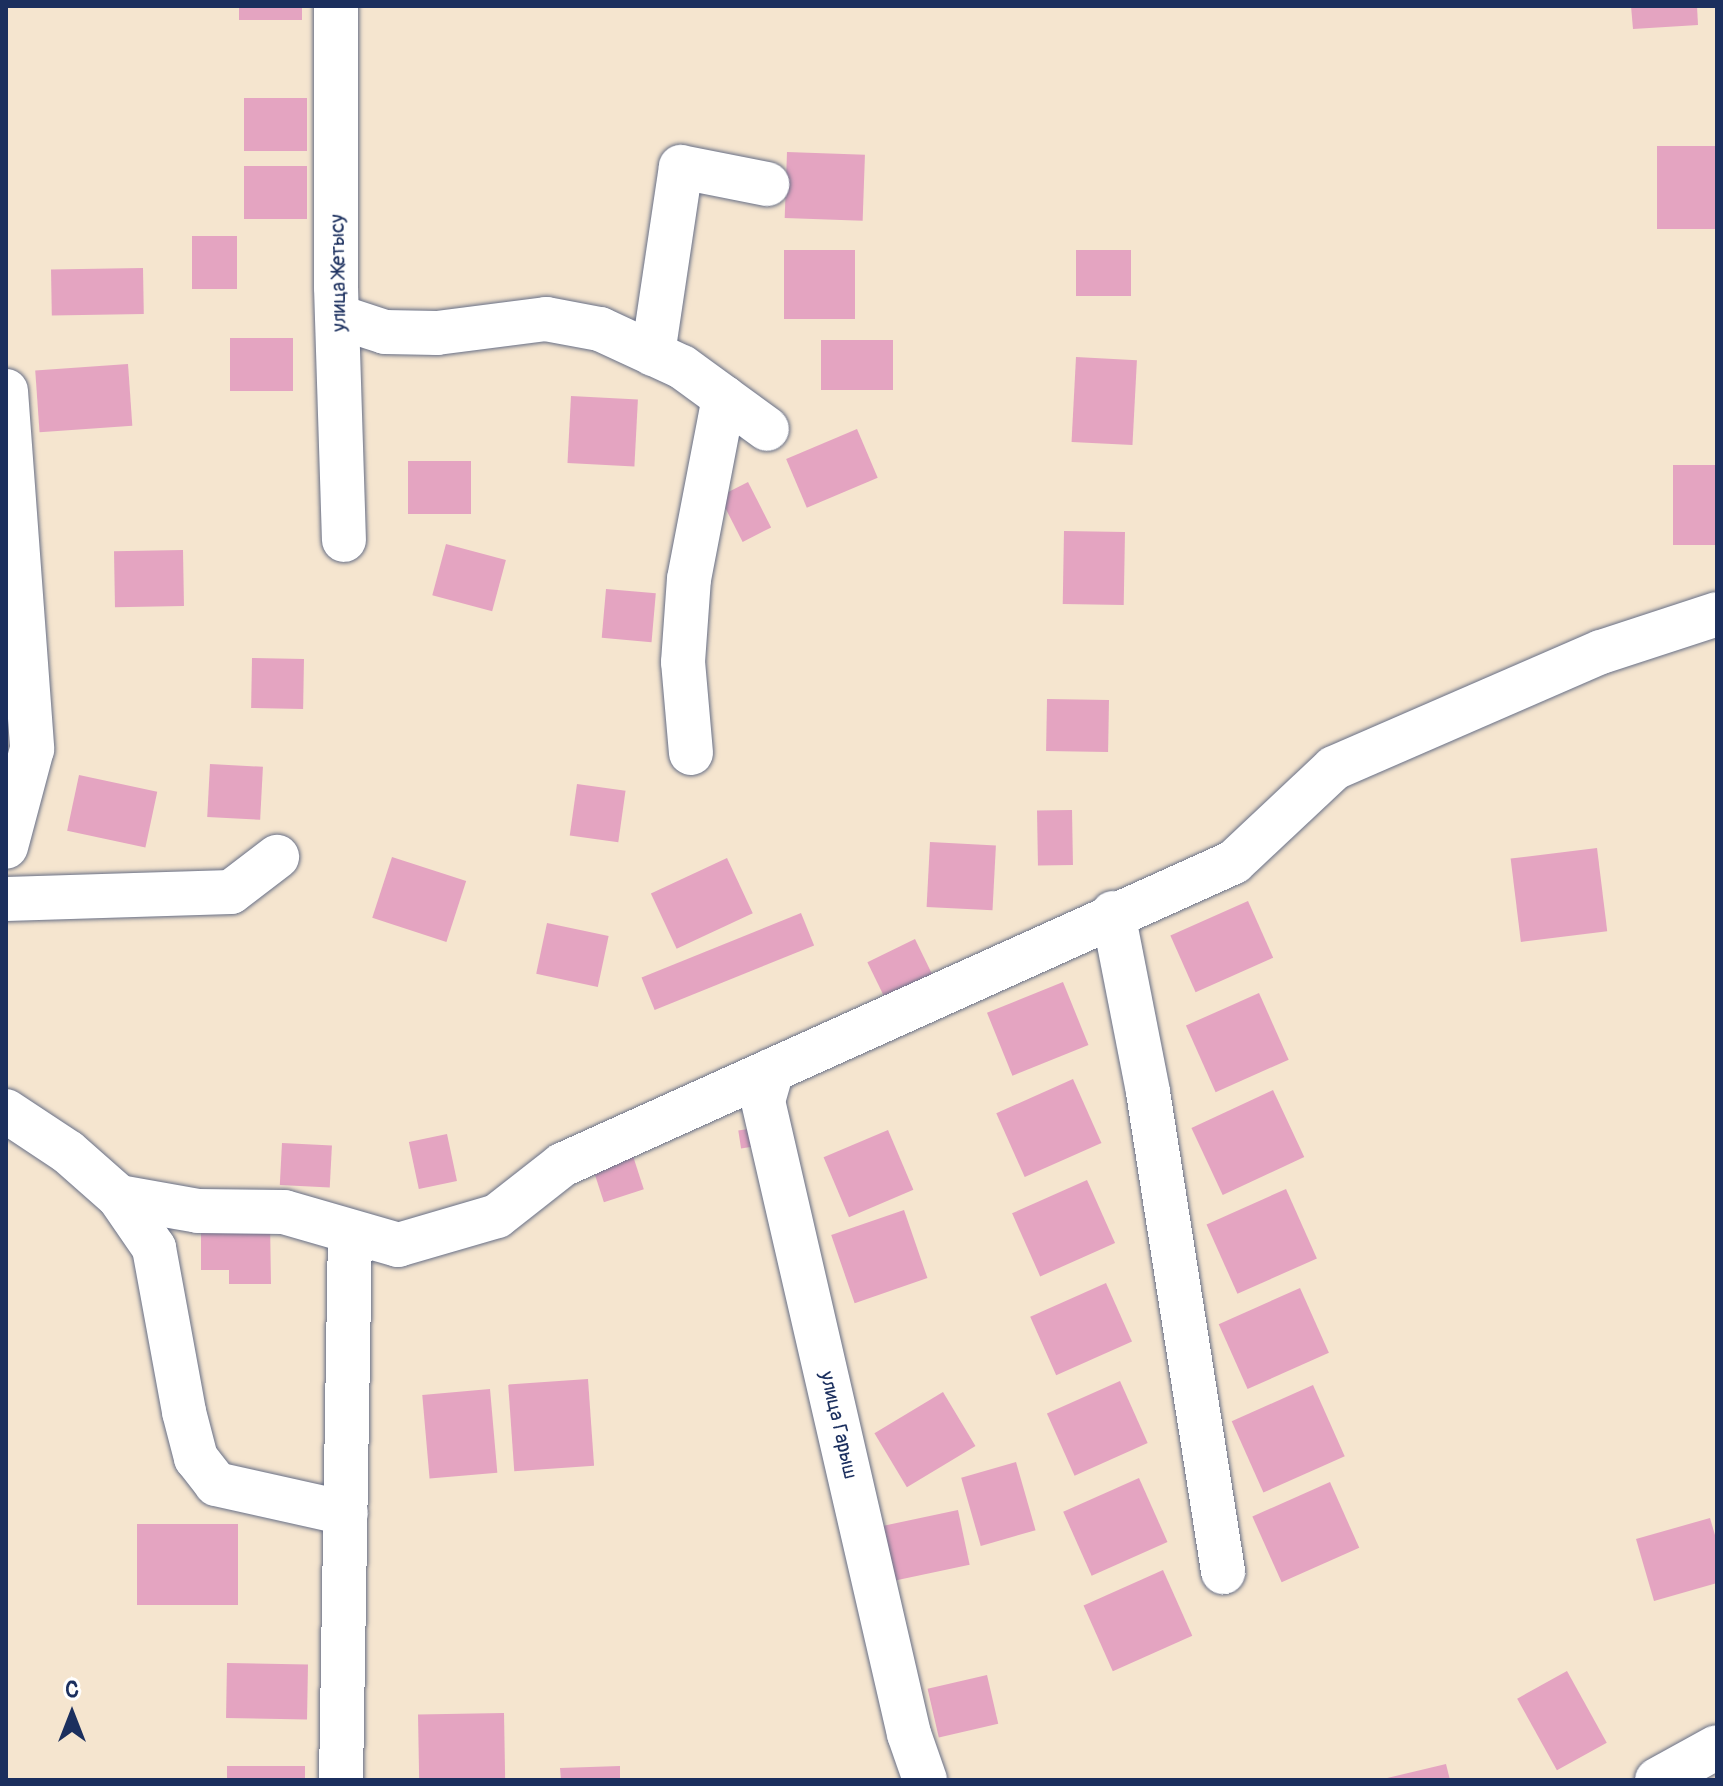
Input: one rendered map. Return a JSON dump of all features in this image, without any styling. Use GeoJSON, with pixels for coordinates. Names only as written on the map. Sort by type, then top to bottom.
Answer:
{"type":"FeatureCollection","features":[{"type":"Feature","properties":{"kind":"street","name":"улица Жетысу"},"geometry":{"type":"LineString","coordinates":[[336,6],[344,540]]}},
{"type":"Feature","properties":{"kind":"street"},"geometry":{"type":"LineString","coordinates":[[653,354],[681,167],[767,184]]}},
{"type":"Feature","properties":{"kind":"street"},"geometry":{"type":"LineString","coordinates":[[339,317],[385,332],[437,333],[546,319],[600,329],[682,367],[767,429]]}},
{"type":"Feature","properties":{"kind":"street"},"geometry":{"type":"LineString","coordinates":[[6,391],[32,749],[6,847]]}},
{"type":"Feature","properties":{"kind":"street"},"geometry":{"type":"LineString","coordinates":[[691,753],[683,662],[689,579],[724,397]]}},
{"type":"Feature","properties":{"kind":"street"},"geometry":{"type":"LineString","coordinates":[[119,1197],[198,1211],[284,1212],[398,1245],[497,1216],[562,1165],[1113,913],[1234,862],[1334,768],[1601,652],[1717,614]]}},
{"type":"Feature","properties":{"kind":"street"},"geometry":{"type":"LineString","coordinates":[[6,899],[231,892],[277,857]]}},
{"type":"Feature","properties":{"kind":"street"},"geometry":{"type":"LineString","coordinates":[[1113,913],[1148,1092],[1223,1572]]}},
{"type":"Feature","properties":{"kind":"street","name":"улица Гарыш"},"geometry":{"type":"LineString","coordinates":[[772,1070],[763,1101],[909,1734],[925,1780]]}},
{"type":"Feature","properties":{"kind":"street"},"geometry":{"type":"LineString","coordinates":[[6,1111],[68,1152],[119,1197],[154,1248],[196,1458],[216,1484],[346,1513]]}},
{"type":"Feature","properties":{"kind":"street"},"geometry":{"type":"LineString","coordinates":[[341,1780],[350,1232]]}},
{"type":"Feature","properties":{"kind":"street"},"geometry":{"type":"LineString","coordinates":[[1657,1780],[1717,1747]]}},
{"type":"Feature","properties":{"kind":"building"},"geometry":{"type":"Polygon","coordinates":[[[239,6],[302,6],[302,20],[239,20],[239,6]]]}},
{"type":"Feature","properties":{"kind":"building"},"geometry":{"type":"Polygon","coordinates":[[[1631,6],[1697,6],[1698,25],[1633,29],[1631,6]]]}},
{"type":"Feature","properties":{"kind":"building"},"geometry":{"type":"Polygon","coordinates":[[[244,98],[307,98],[307,151],[244,151],[244,98]]]}},
{"type":"Feature","properties":{"kind":"building"},"geometry":{"type":"Polygon","coordinates":[[[1657,146],[1717,146],[1717,229],[1657,229],[1657,146]]]}},
{"type":"Feature","properties":{"kind":"building"},"geometry":{"type":"Polygon","coordinates":[[[787,152],[865,155],[863,221],[785,218],[787,152]]]}},
{"type":"Feature","properties":{"kind":"building"},"geometry":{"type":"Polygon","coordinates":[[[244,166],[307,166],[307,219],[244,219],[244,166]]]}},
{"type":"Feature","properties":{"kind":"building"},"geometry":{"type":"Polygon","coordinates":[[[192,236],[237,236],[237,289],[192,289],[192,236]]]}},
{"type":"Feature","properties":{"kind":"building"},"geometry":{"type":"Polygon","coordinates":[[[784,250],[855,250],[855,319],[784,319],[784,250]]]}},
{"type":"Feature","properties":{"kind":"building"},"geometry":{"type":"Polygon","coordinates":[[[1076,250],[1131,250],[1131,296],[1076,296],[1076,250]]]}},
{"type":"Feature","properties":{"kind":"building"},"geometry":{"type":"Polygon","coordinates":[[[143,268],[144,314],[52,316],[51,270],[143,268]]]}},
{"type":"Feature","properties":{"kind":"building"},"geometry":{"type":"Polygon","coordinates":[[[230,338],[293,338],[293,391],[230,391],[230,338]]]}},
{"type":"Feature","properties":{"kind":"building"},"geometry":{"type":"Polygon","coordinates":[[[821,340],[893,340],[893,390],[821,390],[821,340]]]}},
{"type":"Feature","properties":{"kind":"building"},"geometry":{"type":"Polygon","coordinates":[[[1076,357],[1137,360],[1132,445],[1072,442],[1076,357]]]}},
{"type":"Feature","properties":{"kind":"building"},"geometry":{"type":"Polygon","coordinates":[[[128,364],[132,426],[40,432],[35,370],[128,364]]]}},
{"type":"Feature","properties":{"kind":"building"},"geometry":{"type":"Polygon","coordinates":[[[571,396],[638,400],[634,466],[567,463],[571,396]]]}},
{"type":"Feature","properties":{"kind":"building"},"geometry":{"type":"Polygon","coordinates":[[[857,429],[878,478],[807,508],[786,459],[857,429]]]}},
{"type":"Feature","properties":{"kind":"building"},"geometry":{"type":"Polygon","coordinates":[[[408,461],[471,461],[471,514],[408,514],[408,461]]]}},
{"type":"Feature","properties":{"kind":"building"},"geometry":{"type":"Polygon","coordinates":[[[1673,465],[1717,465],[1717,545],[1673,545],[1673,465]]]}},
{"type":"Feature","properties":{"kind":"building"},"geometry":{"type":"Polygon","coordinates":[[[748,482],[771,527],[743,542],[719,497],[748,482]]]}},
{"type":"Feature","properties":{"kind":"building"},"geometry":{"type":"Polygon","coordinates":[[[1064,531],[1125,532],[1124,605],[1063,604],[1064,531]]]}},
{"type":"Feature","properties":{"kind":"building"},"geometry":{"type":"Polygon","coordinates":[[[446,544],[506,560],[492,611],[432,595],[446,544]]]}},
{"type":"Feature","properties":{"kind":"building"},"geometry":{"type":"Polygon","coordinates":[[[183,550],[184,606],[115,607],[114,551],[183,550]]]}},
{"type":"Feature","properties":{"kind":"building"},"geometry":{"type":"Polygon","coordinates":[[[606,589],[656,593],[652,642],[602,638],[606,589]]]}},
{"type":"Feature","properties":{"kind":"building"},"geometry":{"type":"Polygon","coordinates":[[[252,658],[304,659],[303,709],[251,708],[252,658]]]}},
{"type":"Feature","properties":{"kind":"building"},"geometry":{"type":"Polygon","coordinates":[[[1047,699],[1109,700],[1108,752],[1046,751],[1047,699]]]}},
{"type":"Feature","properties":{"kind":"building"},"geometry":{"type":"Polygon","coordinates":[[[210,764],[263,767],[260,820],[207,817],[210,764]]]}},
{"type":"Feature","properties":{"kind":"building"},"geometry":{"type":"Polygon","coordinates":[[[79,775],[157,792],[145,847],[67,831],[79,775]]]}},
{"type":"Feature","properties":{"kind":"building"},"geometry":{"type":"Polygon","coordinates":[[[577,784],[626,791],[618,842],[570,835],[577,784]]]}},
{"type":"Feature","properties":{"kind":"building"},"geometry":{"type":"Polygon","coordinates":[[[1072,810],[1073,865],[1038,866],[1037,811],[1072,810]]]}},
{"type":"Feature","properties":{"kind":"building"},"geometry":{"type":"Polygon","coordinates":[[[930,842],[996,845],[993,910],[927,907],[930,842]]]}},
{"type":"Feature","properties":{"kind":"building"},"geometry":{"type":"Polygon","coordinates":[[[1597,848],[1607,931],[1521,942],[1511,859],[1597,848]]]}},
{"type":"Feature","properties":{"kind":"building"},"geometry":{"type":"Polygon","coordinates":[[[392,857],[466,881],[446,942],[372,918],[392,857]]]}},
{"type":"Feature","properties":{"kind":"building"},"geometry":{"type":"Polygon","coordinates":[[[727,858],[753,913],[677,949],[651,893],[727,858]]]}},
{"type":"Feature","properties":{"kind":"building"},"geometry":{"type":"Polygon","coordinates":[[[1248,901],[1273,958],[1196,992],[1170,936],[1248,901]]]}},
{"type":"Feature","properties":{"kind":"building"},"geometry":{"type":"Polygon","coordinates":[[[801,913],[814,945],[655,1010],[642,977],[801,913]]]}},
{"type":"Feature","properties":{"kind":"building"},"geometry":{"type":"Polygon","coordinates":[[[547,923],[609,936],[598,987],[536,974],[547,923]]]}},
{"type":"Feature","properties":{"kind":"building"},"geometry":{"type":"Polygon","coordinates":[[[915,939],[938,987],[891,1010],[867,962],[915,939]]]}},
{"type":"Feature","properties":{"kind":"building"},"geometry":{"type":"Polygon","coordinates":[[[1063,982],[1088,1045],[1012,1076],[987,1013],[1063,982]]]}},
{"type":"Feature","properties":{"kind":"building"},"geometry":{"type":"Polygon","coordinates":[[[1259,993],[1289,1060],[1216,1092],[1186,1026],[1259,993]]]}},
{"type":"Feature","properties":{"kind":"building"},"geometry":{"type":"Polygon","coordinates":[[[1073,1079],[1101,1143],[1025,1177],[996,1113],[1073,1079]]]}},
{"type":"Feature","properties":{"kind":"building"},"geometry":{"type":"Polygon","coordinates":[[[1273,1090],[1304,1157],[1223,1195],[1191,1128],[1273,1090]]]}},
{"type":"Feature","properties":{"kind":"building"},"geometry":{"type":"Polygon","coordinates":[[[761,1127],[764,1145],[741,1148],[738,1131],[761,1127]]]}},
{"type":"Feature","properties":{"kind":"building"},"geometry":{"type":"Polygon","coordinates":[[[888,1130],[913,1190],[849,1217],[824,1157],[888,1130]]]}},
{"type":"Feature","properties":{"kind":"building"},"geometry":{"type":"Polygon","coordinates":[[[447,1134],[457,1181],[419,1189],[409,1142],[447,1134]]]}},
{"type":"Feature","properties":{"kind":"building"},"geometry":{"type":"Polygon","coordinates":[[[282,1143],[332,1146],[330,1188],[280,1185],[282,1143]]]}},
{"type":"Feature","properties":{"kind":"building"},"geometry":{"type":"Polygon","coordinates":[[[633,1156],[644,1189],[604,1202],[593,1169],[633,1156]]]}},
{"type":"Feature","properties":{"kind":"building"},"geometry":{"type":"Polygon","coordinates":[[[1087,1180],[1115,1243],[1040,1276],[1012,1213],[1087,1180]]]}},
{"type":"Feature","properties":{"kind":"building"},"geometry":{"type":"Polygon","coordinates":[[[1286,1189],[1317,1258],[1237,1294],[1207,1224],[1286,1189]]]}},
{"type":"Feature","properties":{"kind":"building"},"geometry":{"type":"Polygon","coordinates":[[[904,1210],[927,1278],[855,1303],[831,1235],[904,1210]]]}},
{"type":"Feature","properties":{"kind":"building"},"geometry":{"type":"Polygon","coordinates":[[[201,1221],[270,1221],[271,1284],[229,1284],[229,1270],[201,1270],[201,1221]]]}},
{"type":"Feature","properties":{"kind":"building"},"geometry":{"type":"Polygon","coordinates":[[[1106,1283],[1132,1341],[1056,1375],[1030,1317],[1106,1283]]]}},
{"type":"Feature","properties":{"kind":"building"},"geometry":{"type":"Polygon","coordinates":[[[1300,1288],[1329,1353],[1248,1389],[1219,1324],[1300,1288]]]}},
{"type":"Feature","properties":{"kind":"building"},"geometry":{"type":"Polygon","coordinates":[[[588,1379],[594,1466],[514,1471],[508,1385],[588,1379]]]}},
{"type":"Feature","properties":{"kind":"building"},"geometry":{"type":"Polygon","coordinates":[[[1120,1381],[1148,1443],[1075,1476],[1047,1414],[1120,1381]]]}},
{"type":"Feature","properties":{"kind":"building"},"geometry":{"type":"Polygon","coordinates":[[[1313,1385],[1345,1456],[1263,1492],[1232,1421],[1313,1385]]]}},
{"type":"Feature","properties":{"kind":"building"},"geometry":{"type":"Polygon","coordinates":[[[490,1389],[497,1473],[430,1479],[422,1395],[490,1389]]]}},
{"type":"Feature","properties":{"kind":"building"},"geometry":{"type":"Polygon","coordinates":[[[943,1392],[975,1446],[907,1487],[874,1433],[943,1392]]]}},
{"type":"Feature","properties":{"kind":"building"},"geometry":{"type":"Polygon","coordinates":[[[1016,1462],[1036,1530],[981,1546],[961,1478],[1016,1462]]]}},
{"type":"Feature","properties":{"kind":"building"},"geometry":{"type":"Polygon","coordinates":[[[1139,1478],[1167,1542],[1092,1576],[1063,1512],[1139,1478]]]}},
{"type":"Feature","properties":{"kind":"building"},"geometry":{"type":"Polygon","coordinates":[[[1330,1482],[1359,1548],[1282,1582],[1252,1517],[1330,1482]]]}},
{"type":"Feature","properties":{"kind":"building"},"geometry":{"type":"Polygon","coordinates":[[[958,1510],[970,1565],[895,1581],[884,1526],[958,1510]]]}},
{"type":"Feature","properties":{"kind":"building"},"geometry":{"type":"Polygon","coordinates":[[[1710,1518],[1717,1542],[1717,1583],[1654,1601],[1636,1539],[1710,1518]]]}},
{"type":"Feature","properties":{"kind":"building"},"geometry":{"type":"Polygon","coordinates":[[[137,1524],[238,1524],[238,1605],[137,1605],[137,1524]]]}},
{"type":"Feature","properties":{"kind":"building"},"geometry":{"type":"Polygon","coordinates":[[[1163,1570],[1192,1636],[1113,1671],[1084,1605],[1163,1570]]]}},
{"type":"Feature","properties":{"kind":"building"},"geometry":{"type":"Polygon","coordinates":[[[227,1663],[308,1664],[307,1719],[226,1718],[227,1663]]]}},
{"type":"Feature","properties":{"kind":"building"},"geometry":{"type":"Polygon","coordinates":[[[1567,1671],[1607,1743],[1557,1770],[1517,1699],[1567,1671]]]}},
{"type":"Feature","properties":{"kind":"building"},"geometry":{"type":"Polygon","coordinates":[[[987,1675],[998,1724],[939,1737],[928,1689],[987,1675]]]}},
{"type":"Feature","properties":{"kind":"building"},"geometry":{"type":"Polygon","coordinates":[[[504,1713],[505,1780],[419,1780],[418,1715],[504,1713]]]}},
{"type":"Feature","properties":{"kind":"building"},"geometry":{"type":"Polygon","coordinates":[[[1446,1764],[1450,1780],[1383,1780],[1383,1779],[1446,1764]]]}},
{"type":"Feature","properties":{"kind":"building"},"geometry":{"type":"Polygon","coordinates":[[[227,1766],[305,1766],[305,1780],[227,1780],[227,1766]]]}},
{"type":"Feature","properties":{"kind":"building"},"geometry":{"type":"Polygon","coordinates":[[[620,1766],[620,1780],[561,1780],[560,1768],[620,1766]]]}}]}
